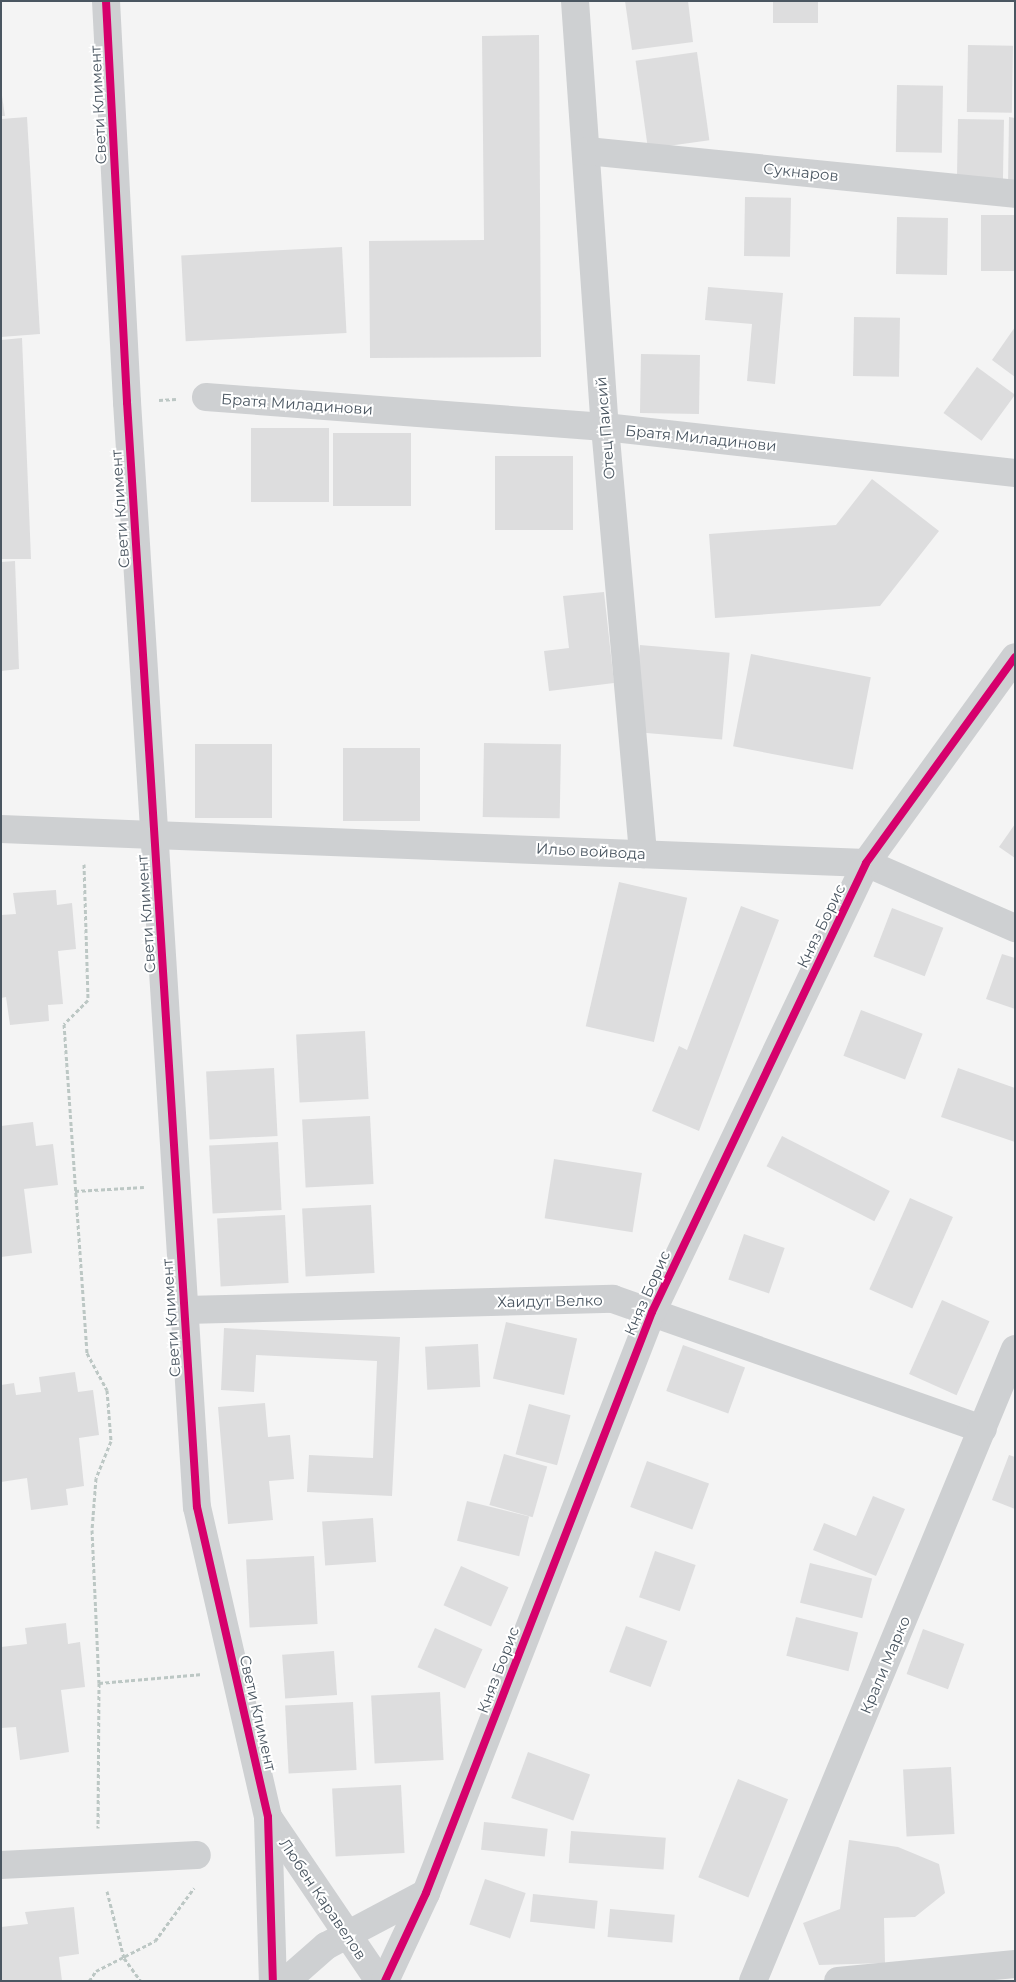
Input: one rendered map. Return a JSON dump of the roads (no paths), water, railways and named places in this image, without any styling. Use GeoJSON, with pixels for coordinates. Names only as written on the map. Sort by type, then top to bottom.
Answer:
{"type":"FeatureCollection","features":[{"type":"Feature","properties":{"kind":"street","name":"Свети Климент"},"geometry":{"type":"LineString","coordinates":[[106,1],[126,402],[197,1507],[268,1817]]}},
{"type":"Feature","properties":{"kind":"street","name":"Отец Паисий"},"geometry":{"type":"LineString","coordinates":[[575,1],[587,151],[604,427],[643,854]]}},
{"type":"Feature","properties":{"kind":"street","name":"Сукнаров"},"geometry":{"type":"LineString","coordinates":[[587,151],[1015,194]]}},
{"type":"Feature","properties":{"kind":"street","name":"Братя Миладинови"},"geometry":{"type":"LineString","coordinates":[[206,397],[604,427],[1015,473]]}},
{"type":"Feature","properties":{"kind":"street","name":"Княз Борис"},"geometry":{"type":"LineString","coordinates":[[385,1981],[426,1893],[652,1312],[866,863],[1015,656]]}},
{"type":"Feature","properties":{"kind":"street","name":"Ильо войвода"},"geometry":{"type":"LineString","coordinates":[[1,830],[155,832],[866,863],[1015,928]]}},
{"type":"Feature","properties":{"kind":"street","name":"Хаидут Велко"},"geometry":{"type":"LineString","coordinates":[[185,1310],[613,1299],[983,1429]]}},
{"type":"Feature","properties":{"kind":"street","name":"Крали Марко"},"geometry":{"type":"LineString","coordinates":[[753,1981],[1015,1349]]}},
{"type":"Feature","properties":{"kind":"street"},"geometry":{"type":"LineString","coordinates":[[268,1817],[273,1981]]}},
{"type":"Feature","properties":{"kind":"street","name":"Любен Каравелов"},"geometry":{"type":"LineString","coordinates":[[268,1817],[379,1981]]}},
{"type":"Feature","properties":{"kind":"street"},"geometry":{"type":"LineString","coordinates":[[1,1865],[197,1855]]}},
{"type":"Feature","properties":{"kind":"street"},"geometry":{"type":"LineString","coordinates":[[286,1981],[326,1946],[426,1893]]}},
{"type":"Feature","properties":{"kind":"street"},"geometry":{"type":"LineString","coordinates":[[838,1981],[1015,1964]]}}]}
